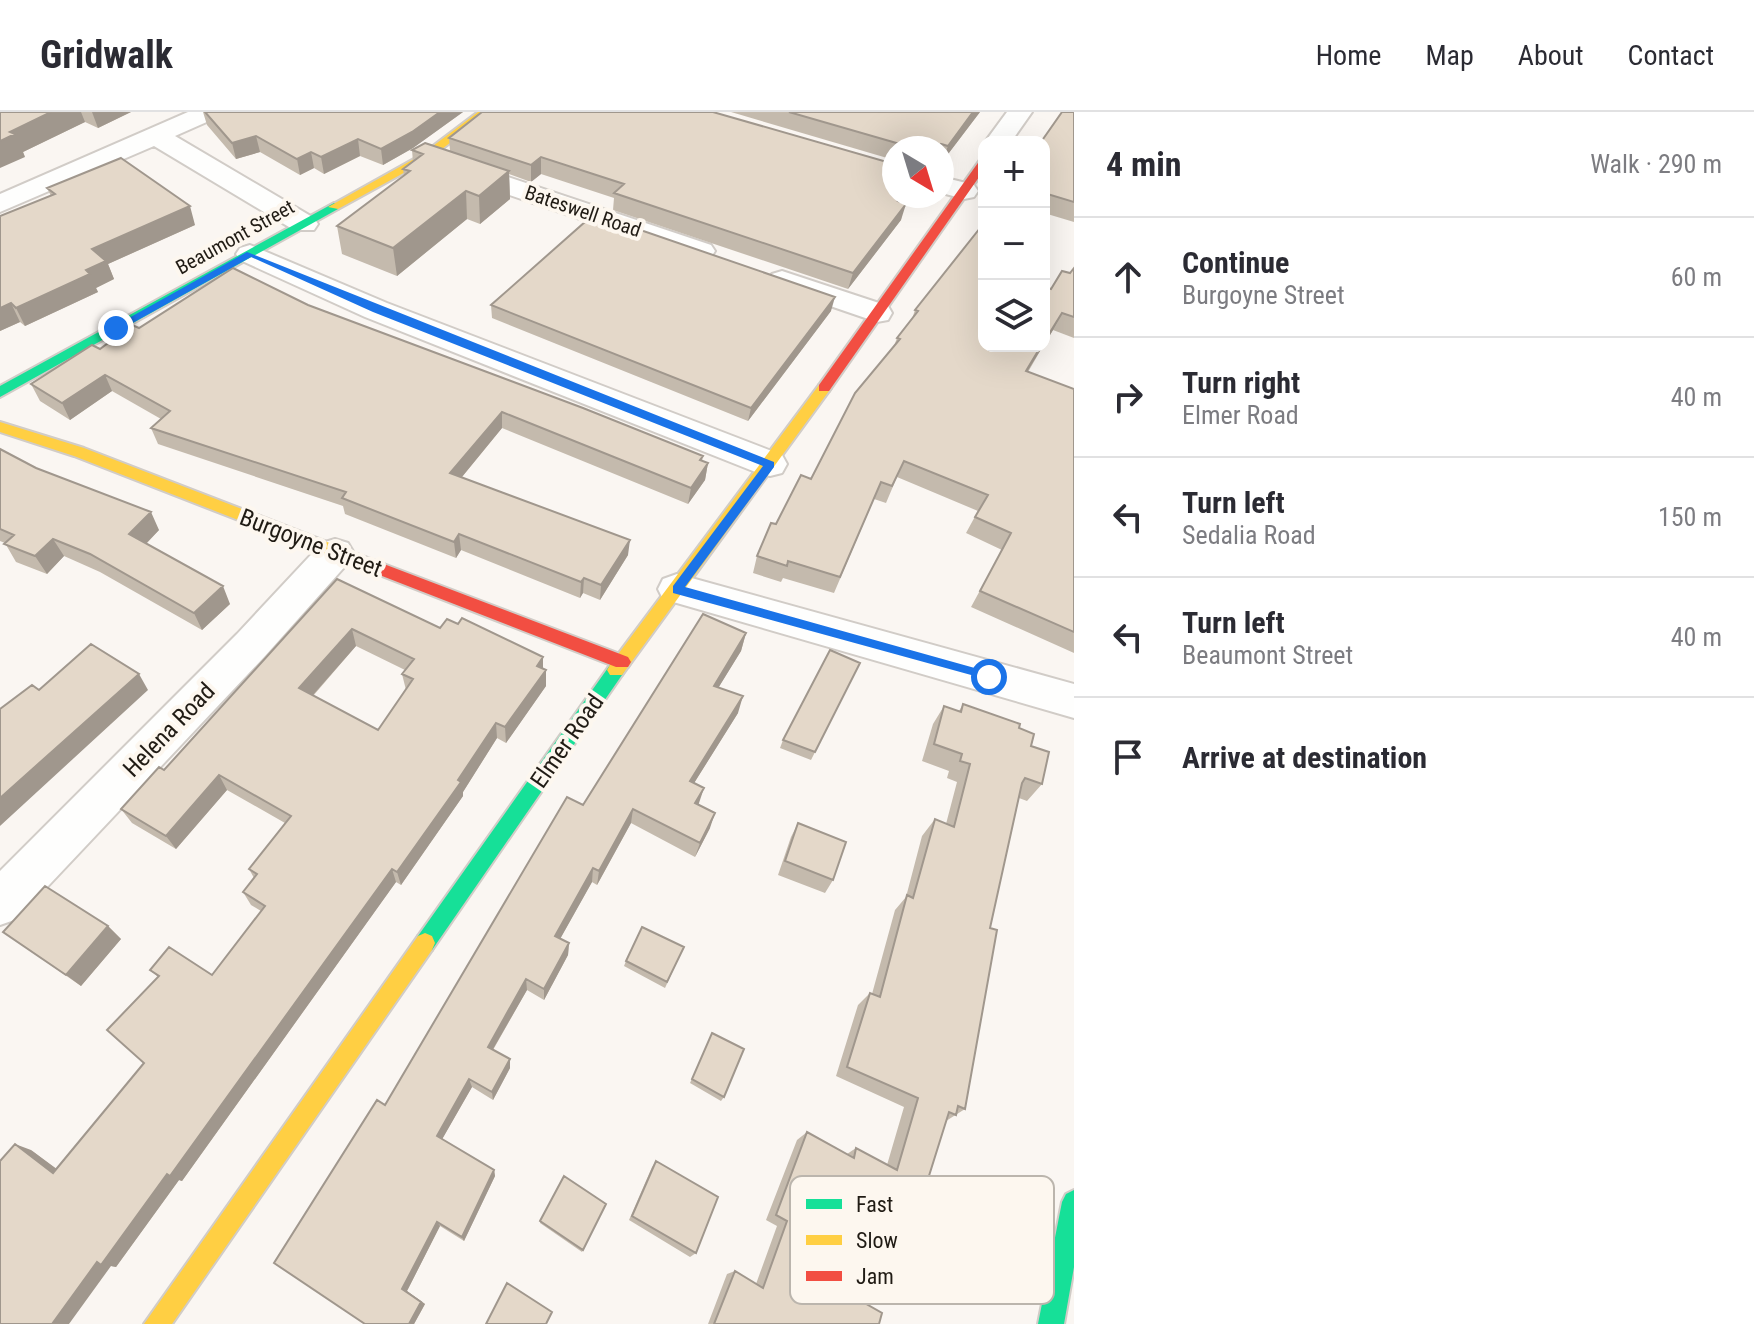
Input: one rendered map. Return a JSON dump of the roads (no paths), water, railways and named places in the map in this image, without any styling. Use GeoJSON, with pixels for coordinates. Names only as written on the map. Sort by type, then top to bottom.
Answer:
{"type":"FeatureCollection","features":[{"type":"Feature","properties":{"kind":"street"},"geometry":{"type":"LineString","coordinates":[[0,204],[209,112]]}},
{"type":"Feature","properties":{"kind":"street","name":"Beaumont Street"},"geometry":{"type":"LineString","coordinates":[[0,392],[425,157],[485,112]]}},
{"type":"Feature","properties":{"kind":"street"},"geometry":{"type":"LineString","coordinates":[[1002,136],[1020,112]]}},
{"type":"Feature","properties":{"kind":"street"},"geometry":{"type":"LineString","coordinates":[[156,136],[304,224]]}},
{"type":"Feature","properties":{"kind":"street","name":"Bateswell Road"},"geometry":{"type":"LineString","coordinates":[[425,157],[733,263]]}},
{"type":"Feature","properties":{"kind":"street","name":"Elmer Road"},"geometry":{"type":"LineString","coordinates":[[954,187],[978,167]]}},
{"type":"Feature","properties":{"kind":"street","name":"Elmer Road"},"geometry":{"type":"LineString","coordinates":[[157,1324],[622,662],[770,464],[877,313],[941,208]]}},
{"type":"Feature","properties":{"kind":"street"},"geometry":{"type":"LineString","coordinates":[[250,254],[376,310],[770,464]]}},
{"type":"Feature","properties":{"kind":"street"},"geometry":{"type":"LineString","coordinates":[[762,273],[877,313]]}},
{"type":"Feature","properties":{"kind":"street","name":"Burgoyne Street"},"geometry":{"type":"LineString","coordinates":[[0,427],[79,452],[622,662]]}},
{"type":"Feature","properties":{"kind":"street","name":"Helena Road"},"geometry":{"type":"LineString","coordinates":[[0,903],[251,645],[335,553]]}},
{"type":"Feature","properties":{"kind":"street"},"geometry":{"type":"LineString","coordinates":[[677,589],[1074,701]]}},
{"type":"Feature","properties":{"kind":"street"},"geometry":{"type":"LineString","coordinates":[[1051,1324],[1074,1202]]}}]}
